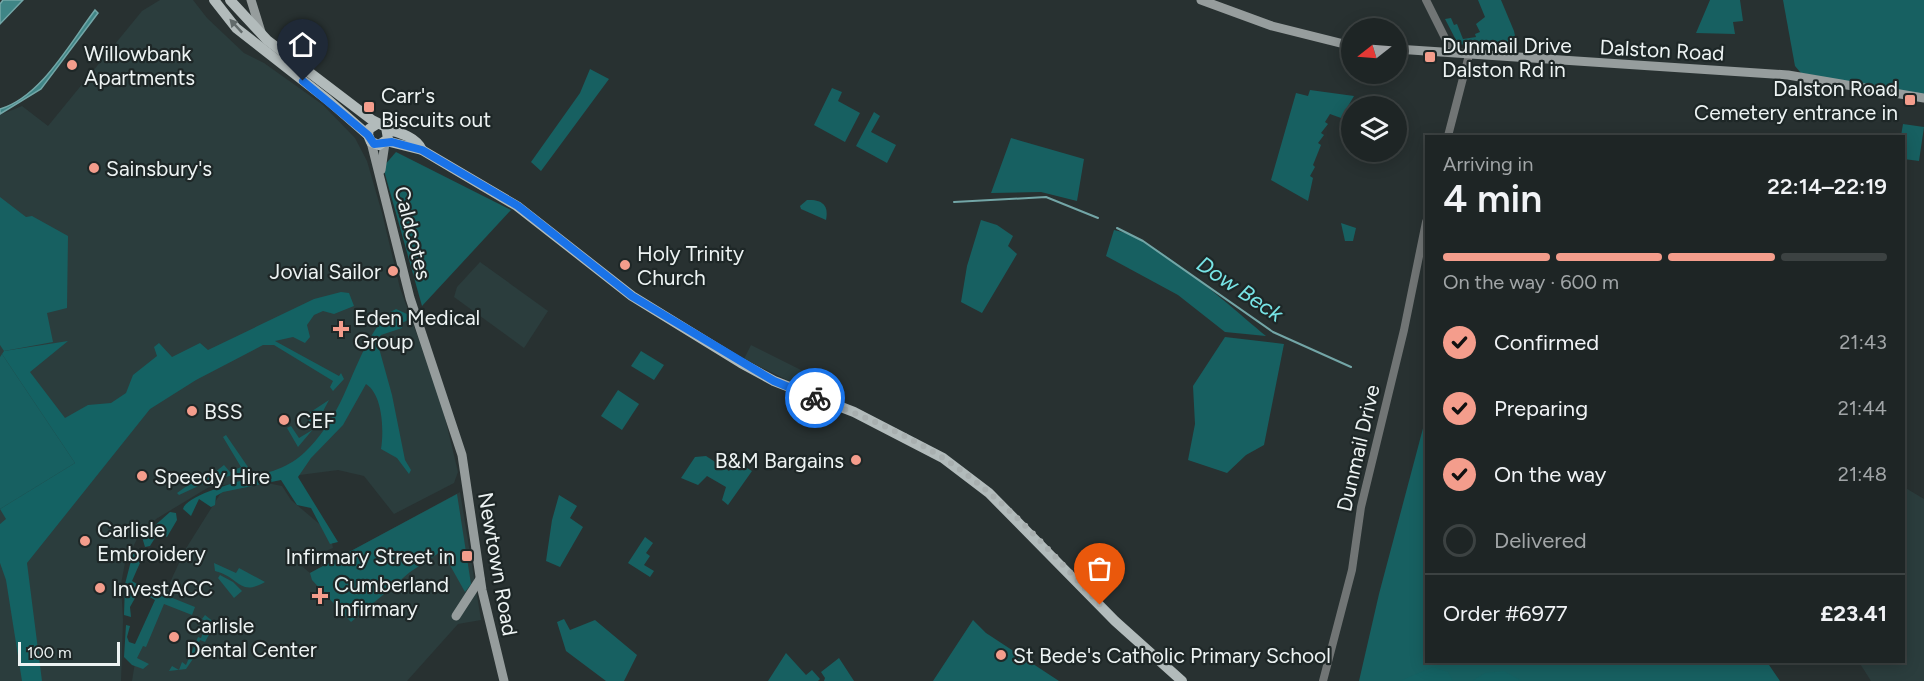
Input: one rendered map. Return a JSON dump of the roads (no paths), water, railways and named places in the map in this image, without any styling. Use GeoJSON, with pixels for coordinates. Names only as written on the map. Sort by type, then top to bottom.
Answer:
{"type":"FeatureCollection","features":[{"type":"Feature","properties":{"kind":"main road"},"geometry":{"type":"LineString","coordinates":[[214,0],[236,28],[328,100],[376,145],[398,131],[420,145],[422,150],[518,206],[632,296],[728,355],[774,381],[854,412],[943,458],[989,493],[1050,551],[1115,621],[1182,681]]}},
{"type":"Feature","properties":{"kind":"main road"},"geometry":{"type":"LineString","coordinates":[[230,0],[264,36],[377,124],[387,138]]}},
{"type":"Feature","properties":{"kind":"main road"},"geometry":{"type":"LineString","coordinates":[[251,0],[257,24],[264,36]]}},
{"type":"Feature","properties":{"kind":"main road"},"geometry":{"type":"LineString","coordinates":[[1201,0],[1272,26],[1341,43]]}},
{"type":"Feature","properties":{"kind":"main road","name":"Dalston Road"},"geometry":{"type":"LineString","coordinates":[[1407,50],[1788,75],[1924,98]]}},
{"type":"Feature","properties":{"kind":"main road"},"geometry":{"type":"LineString","coordinates":[[369,139],[371,126],[377,124]]}},
{"type":"Feature","properties":{"kind":"main road","name":"Caldcotes"},"geometry":{"type":"LineString","coordinates":[[380,175],[387,138]]}},
{"type":"Feature","properties":{"kind":"main road","name":"Caldcotes"},"geometry":{"type":"LineString","coordinates":[[369,139],[410,298],[461,452]]}},
{"type":"Feature","properties":{"kind":"main road","name":"Newtown Road"},"geometry":{"type":"LineString","coordinates":[[461,452],[480,579],[504,681]]}},
{"type":"Feature","properties":{"kind":"main road"},"geometry":{"type":"LineString","coordinates":[[456,616],[480,579]]}},
{"type":"Feature","properties":{"kind":"street"},"geometry":{"type":"LineString","coordinates":[[1426,0],[1452,52]]}},
{"type":"Feature","properties":{"kind":"street"},"geometry":{"type":"LineString","coordinates":[[1448,135],[1469,55]]}},
{"type":"Feature","properties":{"kind":"street","name":"Dunmail Drive"},"geometry":{"type":"LineString","coordinates":[[1323,681],[1352,570],[1361,507],[1404,330],[1425,227]]}},
{"type":"Feature","properties":{"kind":"waterway","name":"Dow Beck"},"geometry":{"type":"LineString","coordinates":[[954,202],[1046,197],[1098,218]]}},
{"type":"Feature","properties":{"kind":"waterway","name":"Dow Beck"},"geometry":{"type":"LineString","coordinates":[[1117,228],[1143,241],[1273,332],[1351,367]]}},
{"type":"Feature","properties":{"kind":"place","name":"Dunmail Drive Dalston Rd in"},"geometry":{"type":"Point","coordinates":[1430,57]}},
{"type":"Feature","properties":{"kind":"place","name":"Willowbank Apartments"},"geometry":{"type":"Point","coordinates":[72,65]}},
{"type":"Feature","properties":{"kind":"place","name":"Dalston Road Cemetery entrance in"},"geometry":{"type":"Point","coordinates":[1910,100]}},
{"type":"Feature","properties":{"kind":"place","name":"Carr's Biscuits out"},"geometry":{"type":"Point","coordinates":[369,107]}},
{"type":"Feature","properties":{"kind":"place","name":"Sainsbury's"},"geometry":{"type":"Point","coordinates":[94,168]}},
{"type":"Feature","properties":{"kind":"place","name":"Holy Trinity Church"},"geometry":{"type":"Point","coordinates":[625,265]}},
{"type":"Feature","properties":{"kind":"place","name":"Jovial Sailor"},"geometry":{"type":"Point","coordinates":[393,271]}},
{"type":"Feature","properties":{"kind":"place","name":"Eden Medical Group"},"geometry":{"type":"Point","coordinates":[341,329]}},
{"type":"Feature","properties":{"kind":"place","name":"BSS"},"geometry":{"type":"Point","coordinates":[192,411]}},
{"type":"Feature","properties":{"kind":"place","name":"CEF"},"geometry":{"type":"Point","coordinates":[284,420]}},
{"type":"Feature","properties":{"kind":"place","name":"B&M Bargains"},"geometry":{"type":"Point","coordinates":[856,460]}},
{"type":"Feature","properties":{"kind":"place","name":"Speedy Hire"},"geometry":{"type":"Point","coordinates":[142,476]}},
{"type":"Feature","properties":{"kind":"place","name":"Carlisle Embroidery"},"geometry":{"type":"Point","coordinates":[85,541]}},
{"type":"Feature","properties":{"kind":"place","name":"Infirmary Street in"},"geometry":{"type":"Point","coordinates":[467,556]}},
{"type":"Feature","properties":{"kind":"place","name":"InvestACC"},"geometry":{"type":"Point","coordinates":[100,588]}},
{"type":"Feature","properties":{"kind":"place","name":"Cumberland Infirmary"},"geometry":{"type":"Point","coordinates":[320,596]}},
{"type":"Feature","properties":{"kind":"place","name":"Carlisle Dental Center"},"geometry":{"type":"Point","coordinates":[174,637]}},
{"type":"Feature","properties":{"kind":"place","name":"St Bede's Catholic Primary School"},"geometry":{"type":"Point","coordinates":[1001,655]}}]}
